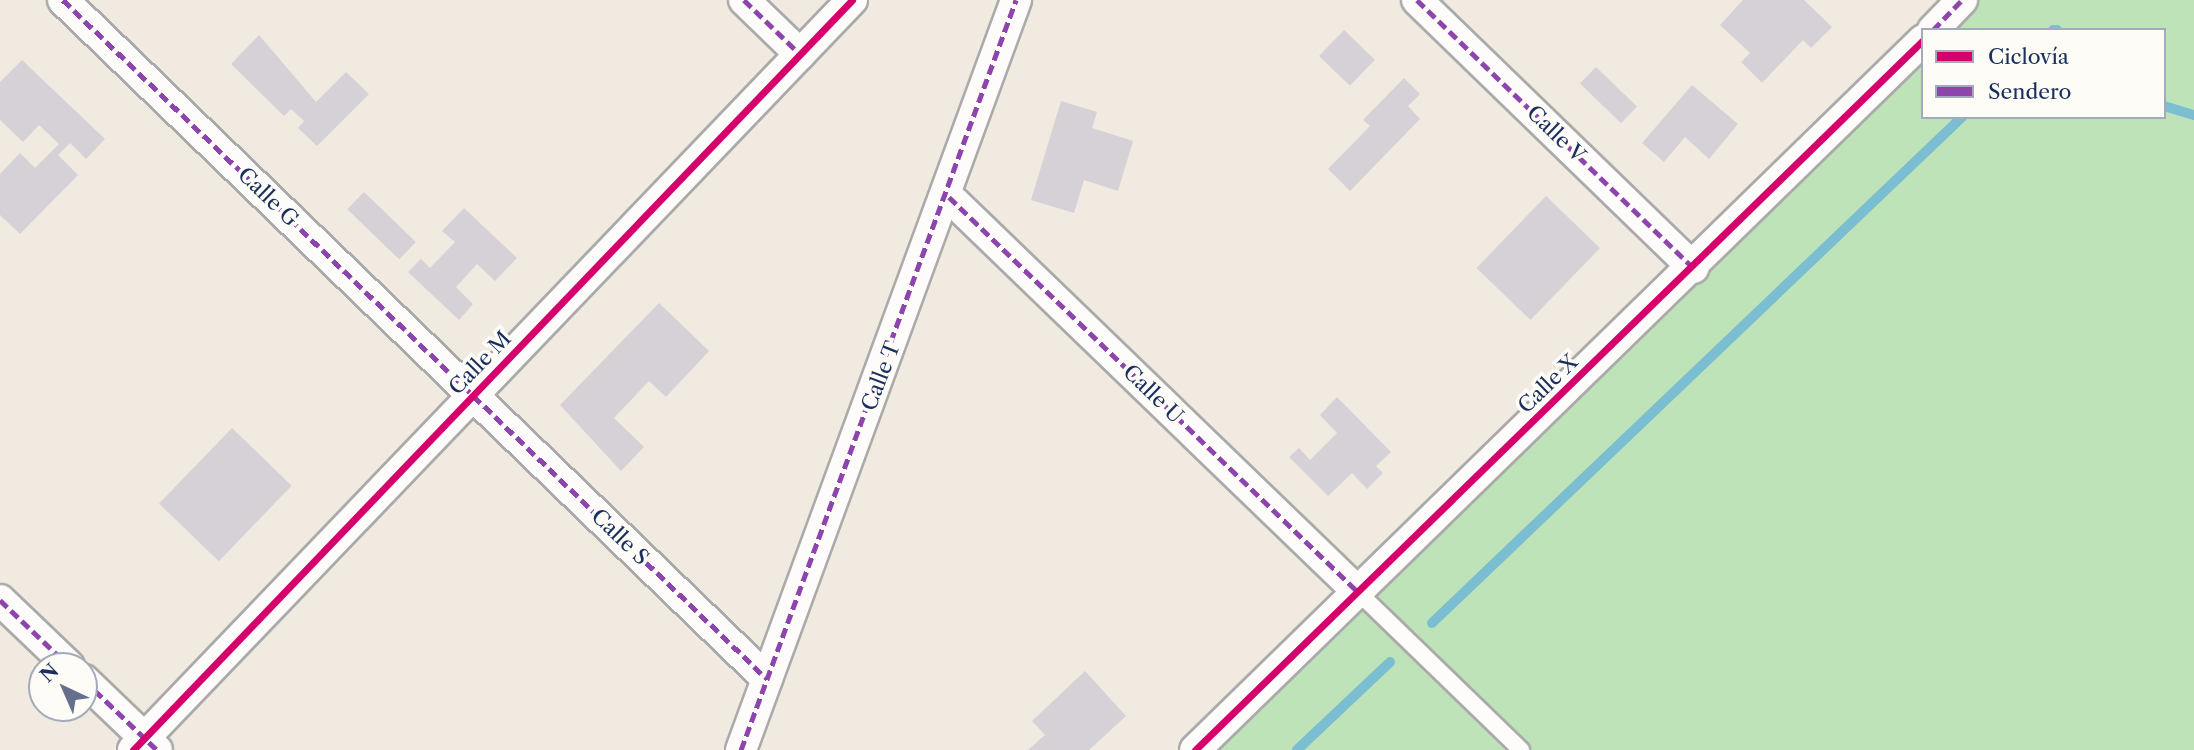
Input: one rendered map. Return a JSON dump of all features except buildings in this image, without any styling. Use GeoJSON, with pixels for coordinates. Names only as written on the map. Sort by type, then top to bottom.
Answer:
{"type":"FeatureCollection","features":[{"type":"Feature","properties":{"kind":"street","name":"Calle G"},"geometry":{"type":"LineString","coordinates":[[63,0],[473,395]]}},
{"type":"Feature","properties":{"kind":"street"},"geometry":{"type":"LineString","coordinates":[[744,0],[800,54]]}},
{"type":"Feature","properties":{"kind":"street","name":"Calle M"},"geometry":{"type":"LineString","coordinates":[[145,746],[473,395],[852,0]]}},
{"type":"Feature","properties":{"kind":"street","name":"Calle T"},"geometry":{"type":"LineString","coordinates":[[741,750],[948,197],[1016,0]]}},
{"type":"Feature","properties":{"kind":"street","name":"Calle V"},"geometry":{"type":"LineString","coordinates":[[1418,0],[1694,268]]}},
{"type":"Feature","properties":{"kind":"street"},"geometry":{"type":"LineString","coordinates":[[1935,28],[1962,0]]}},
{"type":"Feature","properties":{"kind":"street","name":"Calle X"},"geometry":{"type":"LineString","coordinates":[[1195,750],[1694,268],[1921,42]]}},
{"type":"Feature","properties":{"kind":"street","name":"Calle U"},"geometry":{"type":"LineString","coordinates":[[948,197],[1358,592]]}},
{"type":"Feature","properties":{"kind":"street","name":"Calle S"},"geometry":{"type":"LineString","coordinates":[[473,395],[767,679]]}},
{"type":"Feature","properties":{"kind":"street"},"geometry":{"type":"LineString","coordinates":[[0,600],[54,652]]}},
{"type":"Feature","properties":{"kind":"street"},"geometry":{"type":"LineString","coordinates":[[98,695],[145,746]]}},
{"type":"Feature","properties":{"kind":"lane"},"geometry":{"type":"LineString","coordinates":[[1358,592],[1521,750]]}},
{"type":"Feature","properties":{"kind":"green space"},"geometry":{"type":"Polygon","coordinates":[[[1962,0],[2194,0],[2194,750],[1195,750],[1921,42],[1921,119],[2166,119],[2166,28],[1935,28],[1962,0]]]}},
{"type":"Feature","properties":{"kind":"waterway"},"geometry":{"type":"LineString","coordinates":[[2166,107],[2194,115]]}},
{"type":"Feature","properties":{"kind":"waterway"},"geometry":{"type":"LineString","coordinates":[[1432,623],[1960,119]]}},
{"type":"Feature","properties":{"kind":"waterway"},"geometry":{"type":"LineString","coordinates":[[1297,750],[1390,662]]}},
{"type":"Feature","properties":{"kind":"marked path"},"geometry":{"type":"LineString","coordinates":[[63,0],[767,679]]}},
{"type":"Feature","properties":{"kind":"marked path"},"geometry":{"type":"LineString","coordinates":[[744,0],[800,54]]}},
{"type":"Feature","properties":{"kind":"marked path"},"geometry":{"type":"LineString","coordinates":[[741,750],[1016,0]]}},
{"type":"Feature","properties":{"kind":"marked path"},"geometry":{"type":"LineString","coordinates":[[1417,0],[1694,268]]}},
{"type":"Feature","properties":{"kind":"marked path"},"geometry":{"type":"LineString","coordinates":[[1935,28],[1962,0]]}},
{"type":"Feature","properties":{"kind":"marked path"},"geometry":{"type":"LineString","coordinates":[[949,197],[1358,592]]}},
{"type":"Feature","properties":{"kind":"marked path"},"geometry":{"type":"LineString","coordinates":[[0,600],[54,652]]}},
{"type":"Feature","properties":{"kind":"marked path"},"geometry":{"type":"LineString","coordinates":[[98,693],[157,750]]}},
{"type":"Feature","properties":{"kind":"cycle path"},"geometry":{"type":"LineString","coordinates":[[133,750],[852,0]]}},
{"type":"Feature","properties":{"kind":"cycle path"},"geometry":{"type":"LineString","coordinates":[[1195,750],[1921,42]]}}]}
